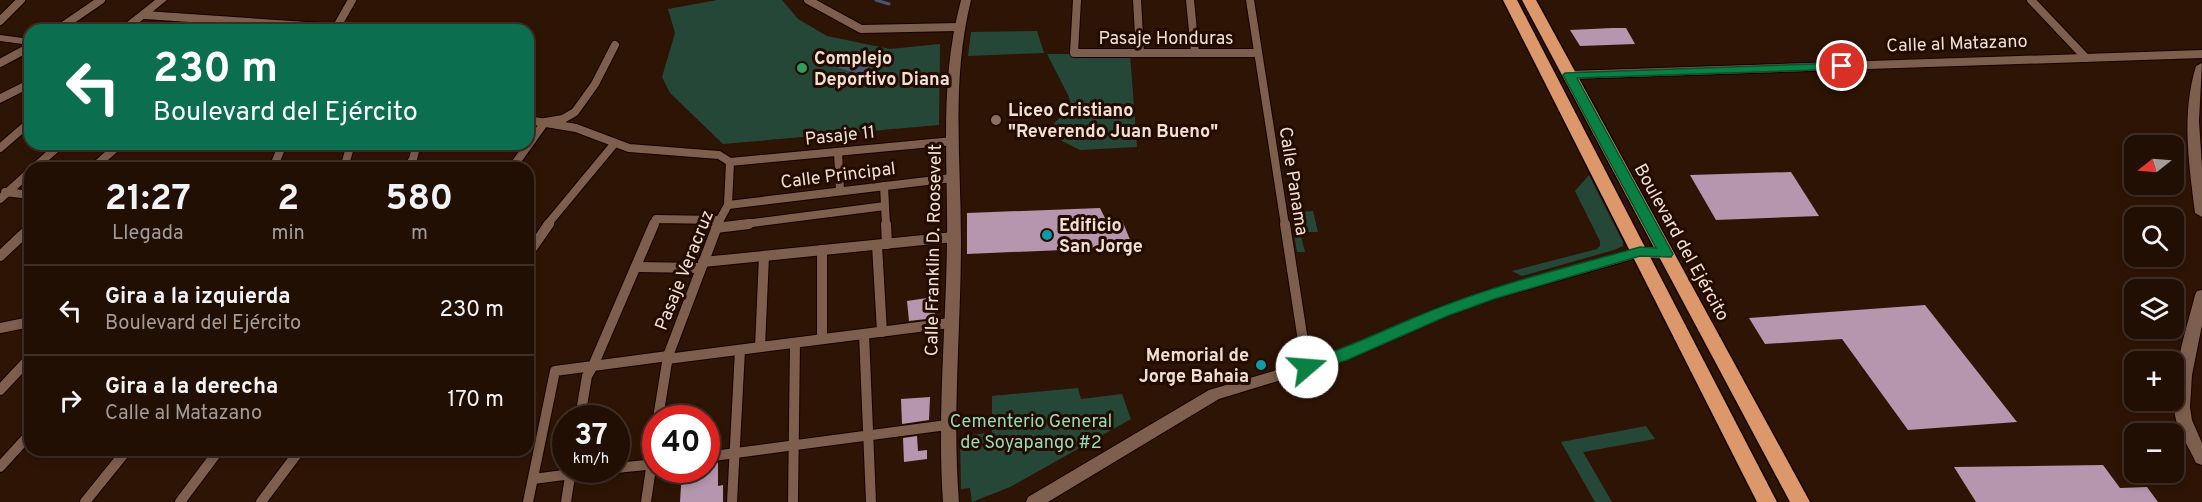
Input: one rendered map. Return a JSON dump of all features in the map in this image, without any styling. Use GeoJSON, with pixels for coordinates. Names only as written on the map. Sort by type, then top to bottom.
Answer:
{"type":"FeatureCollection","features":[{"type":"Feature","properties":{"kind":"highway"},"geometry":{"type":"LineString","coordinates":[[1510,0],[1767,502]]}},
{"type":"Feature","properties":{"kind":"highway"},"geometry":{"type":"LineString","coordinates":[[1517,0],[1551,66],[1560,74],[1569,75]]}},
{"type":"Feature","properties":{"kind":"highway","name":"Boulevard del Ejército"},"geometry":{"type":"LineString","coordinates":[[1529,0],[1800,502]]}},
{"type":"Feature","properties":{"kind":"highway"},"geometry":{"type":"LineString","coordinates":[[1717,405],[1728,415],[1738,417],[1746,414],[1749,404]]}},
{"type":"Feature","properties":{"kind":"highway"},"geometry":{"type":"LineString","coordinates":[[1733,437],[1734,429],[1743,424],[1751,426],[1768,439]]}},
{"type":"Feature","properties":{"kind":"street"},"geometry":{"type":"LineString","coordinates":[[0,21],[21,0]]}},
{"type":"Feature","properties":{"kind":"street"},"geometry":{"type":"LineString","coordinates":[[66,24],[101,0]]}},
{"type":"Feature","properties":{"kind":"street"},"geometry":{"type":"LineString","coordinates":[[132,24],[162,0]]}},
{"type":"Feature","properties":{"kind":"street"},"geometry":{"type":"LineString","coordinates":[[808,0],[861,29],[958,27]]}},
{"type":"Feature","properties":{"kind":"street","name":"Calle Franklin D. Roosevelt"},"geometry":{"type":"LineString","coordinates":[[951,502],[947,466],[947,425],[954,237],[953,69],[958,27],[966,0]]}},
{"type":"Feature","properties":{"kind":"street","name":"Pasaje Honduras"},"geometry":{"type":"LineString","coordinates":[[1077,0],[1074,53],[1258,53]]}},
{"type":"Feature","properties":{"kind":"street"},"geometry":{"type":"LineString","coordinates":[[1137,0],[1140,53]]}},
{"type":"Feature","properties":{"kind":"street"},"geometry":{"type":"LineString","coordinates":[[1190,0],[1195,52]]}},
{"type":"Feature","properties":{"kind":"street","name":"Calle Panama"},"geometry":{"type":"LineString","coordinates":[[1250,0],[1307,367]]}},
{"type":"Feature","properties":{"kind":"street"},"geometry":{"type":"LineString","coordinates":[[2031,0],[2086,57]]}},
{"type":"Feature","properties":{"kind":"street"},"geometry":{"type":"LineString","coordinates":[[338,24],[349,1]]}},
{"type":"Feature","properties":{"kind":"street"},"geometry":{"type":"LineString","coordinates":[[145,15],[267,24]]}},
{"type":"Feature","properties":{"kind":"street"},"geometry":{"type":"LineString","coordinates":[[0,39],[24,41]]}},
{"type":"Feature","properties":{"kind":"street"},"geometry":{"type":"LineString","coordinates":[[534,137],[545,122],[562,120],[570,116],[603,71],[615,45]]}},
{"type":"Feature","properties":{"kind":"street"},"geometry":{"type":"LineString","coordinates":[[0,63],[24,51]]}},
{"type":"Feature","properties":{"kind":"street","name":"Calle al Matazano"},"geometry":{"type":"LineString","coordinates":[[1569,75],[2202,54]]}},
{"type":"Feature","properties":{"kind":"street"},"geometry":{"type":"LineString","coordinates":[[2202,66],[2196,89],[2202,213]]}},
{"type":"Feature","properties":{"kind":"street"},"geometry":{"type":"LineString","coordinates":[[0,99],[24,86]]}},
{"type":"Feature","properties":{"kind":"street"},"geometry":{"type":"LineString","coordinates":[[534,121],[576,128],[615,143],[651,152],[719,155],[730,162]]}},
{"type":"Feature","properties":{"kind":"street"},"geometry":{"type":"LineString","coordinates":[[0,148],[24,127]]}},
{"type":"Feature","properties":{"kind":"street","name":"Pasaje 11"},"geometry":{"type":"LineString","coordinates":[[730,162],[953,141]]}},
{"type":"Feature","properties":{"kind":"street"},"geometry":{"type":"LineString","coordinates":[[534,244],[615,143]]}},
{"type":"Feature","properties":{"kind":"street"},"geometry":{"type":"LineString","coordinates":[[41,162],[54,150]]}},
{"type":"Feature","properties":{"kind":"street"},"geometry":{"type":"LineString","coordinates":[[100,162],[113,150]]}},
{"type":"Feature","properties":{"kind":"street"},"geometry":{"type":"LineString","coordinates":[[838,152],[840,191]]}},
{"type":"Feature","properties":{"kind":"street","name":"Pasaje Veracruz"},"geometry":{"type":"LineString","coordinates":[[660,405],[668,357],[718,224],[728,205],[730,162]]}},
{"type":"Feature","properties":{"kind":"street"},"geometry":{"type":"LineString","coordinates":[[2,194],[24,177]]}},
{"type":"Feature","properties":{"kind":"street","name":"Calle Principal"},"geometry":{"type":"LineString","coordinates":[[728,205],[952,178]]}},
{"type":"Feature","properties":{"kind":"street"},"geometry":{"type":"LineString","coordinates":[[882,332],[884,186]]}},
{"type":"Feature","properties":{"kind":"street"},"geometry":{"type":"LineString","coordinates":[[2,194],[24,195]]}},
{"type":"Feature","properties":{"kind":"street"},"geometry":{"type":"LineString","coordinates":[[582,405],[587,376],[656,219],[718,224],[885,206]]}},
{"type":"Feature","properties":{"kind":"street"},"geometry":{"type":"LineString","coordinates":[[0,256],[24,234]]}},
{"type":"Feature","properties":{"kind":"street"},"geometry":{"type":"LineString","coordinates":[[636,267],[702,265],[764,256],[954,237]]}},
{"type":"Feature","properties":{"kind":"street"},"geometry":{"type":"LineString","coordinates":[[822,250],[822,339]]}},
{"type":"Feature","properties":{"kind":"street"},"geometry":{"type":"LineString","coordinates":[[1034,502],[1214,394],[1342,356],[1442,312],[1490,295],[1640,252],[1666,254]]}},
{"type":"Feature","properties":{"kind":"street"},"geometry":{"type":"LineString","coordinates":[[759,347],[764,256]]}},
{"type":"Feature","properties":{"kind":"street"},"geometry":{"type":"LineString","coordinates":[[2202,295],[2185,379],[2183,403],[2184,420],[2202,458]]}},
{"type":"Feature","properties":{"kind":"street"},"geometry":{"type":"LineString","coordinates":[[0,328],[24,323]]}},
{"type":"Feature","properties":{"kind":"street"},"geometry":{"type":"LineString","coordinates":[[528,502],[555,371],[950,323]]}},
{"type":"Feature","properties":{"kind":"street"},"geometry":{"type":"LineString","coordinates":[[864,334],[871,502]]}},
{"type":"Feature","properties":{"kind":"street"},"geometry":{"type":"LineString","coordinates":[[793,502],[795,343]]}},
{"type":"Feature","properties":{"kind":"street"},"geometry":{"type":"LineString","coordinates":[[732,502],[740,350]]}},
{"type":"Feature","properties":{"kind":"street"},"geometry":{"type":"LineString","coordinates":[[0,390],[24,364]]}},
{"type":"Feature","properties":{"kind":"street"},"geometry":{"type":"LineString","coordinates":[[720,455],[947,425]]}},
{"type":"Feature","properties":{"kind":"street"},"geometry":{"type":"LineString","coordinates":[[0,467],[24,441]]}},
{"type":"Feature","properties":{"kind":"street"},"geometry":{"type":"LineString","coordinates":[[86,502],[122,456]]}},
{"type":"Feature","properties":{"kind":"street"},"geometry":{"type":"LineString","coordinates":[[180,502],[214,456]]}},
{"type":"Feature","properties":{"kind":"street"},"geometry":{"type":"LineString","coordinates":[[261,502],[296,456]]}},
{"type":"Feature","properties":{"kind":"street"},"geometry":{"type":"LineString","coordinates":[[533,479],[552,476]]}},
{"type":"Feature","properties":{"kind":"street"},"geometry":{"type":"LineString","coordinates":[[566,502],[569,483]]}},
{"type":"Feature","properties":{"kind":"street"},"geometry":{"type":"LineString","coordinates":[[646,502],[650,483]]}},
{"type":"Feature","properties":{"kind":"green space","name":"Complejo Deportivo Diana"},"geometry":{"type":"Polygon","coordinates":[[[717,0],[782,0],[798,19],[827,36],[890,49],[940,44],[939,125],[723,144],[670,93],[662,77],[675,33],[668,9],[717,0]]]}},
{"type":"Feature","properties":{"kind":"green space"},"geometry":{"type":"Polygon","coordinates":[[[1037,31],[1044,53],[968,56],[971,32],[1037,31]]]}},
{"type":"Feature","properties":{"kind":"green space"},"geometry":{"type":"Polygon","coordinates":[[[1047,54],[1130,54],[1137,147],[1080,150],[1049,137],[1045,132],[1071,107],[1069,97],[1047,54]]]}},
{"type":"Feature","properties":{"kind":"green space"},"geometry":{"type":"Polygon","coordinates":[[[1589,175],[1623,246],[1522,276],[1512,271],[1597,249],[1600,246],[1600,241],[1575,191],[1589,175]]]}},
{"type":"Feature","properties":{"kind":"green space"},"geometry":{"type":"Polygon","coordinates":[[[1313,211],[1318,232],[1300,232],[1305,252],[1297,252],[1291,217],[1302,212],[1313,211]]]}},
{"type":"Feature","properties":{"kind":"green space","name":"Cementerio General de Soyapango #2"},"geometry":{"type":"Polygon","coordinates":[[[1078,388],[1081,399],[1122,394],[1131,419],[1010,487],[972,502],[970,488],[961,489],[960,437],[992,432],[992,396],[1078,388]]]}},
{"type":"Feature","properties":{"kind":"green space"},"geometry":{"type":"Polygon","coordinates":[[[1646,426],[1655,439],[1583,452],[1612,502],[1595,502],[1561,442],[1646,426]]]}},
{"type":"Feature","properties":{"kind":"water"},"geometry":{"type":"Polygon","coordinates":[[[843,60],[874,69],[867,77],[852,76],[852,72],[837,67],[843,60]]]}},
{"type":"Feature","properties":{"kind":"building"},"geometry":{"type":"Polygon","coordinates":[[[1626,28],[1635,44],[1580,46],[1570,30],[1626,28]]]}},
{"type":"Feature","properties":{"kind":"building"},"geometry":{"type":"Polygon","coordinates":[[[1791,172],[1819,216],[1716,220],[1690,175],[1791,172]]]}},
{"type":"Feature","properties":{"kind":"building","name":"Edificio San Jorge"},"geometry":{"type":"Polygon","coordinates":[[[1100,208],[1107,222],[1122,220],[1133,247],[967,254],[967,213],[1100,208]]]}},
{"type":"Feature","properties":{"kind":"building"},"geometry":{"type":"Polygon","coordinates":[[[934,297],[935,318],[909,321],[907,301],[934,297]]]}},
{"type":"Feature","properties":{"kind":"building"},"geometry":{"type":"Polygon","coordinates":[[[1925,305],[2017,422],[1908,430],[1842,339],[1765,344],[1749,318],[1925,305]]]}},
{"type":"Feature","properties":{"kind":"building"},"geometry":{"type":"Polygon","coordinates":[[[930,397],[929,420],[902,424],[901,399],[930,397]]]}},
{"type":"Feature","properties":{"kind":"building"},"geometry":{"type":"Polygon","coordinates":[[[917,436],[918,451],[927,450],[927,459],[904,462],[903,438],[917,436]]]}},
{"type":"Feature","properties":{"kind":"building"},"geometry":{"type":"Polygon","coordinates":[[[2103,465],[2120,488],[2147,487],[2158,502],[1976,502],[1954,467],[2103,465]]]}},
{"type":"Feature","properties":{"kind":"building"},"geometry":{"type":"Polygon","coordinates":[[[681,483],[723,485],[723,502],[680,502],[681,483]]]}},
{"type":"Feature","properties":{"kind":"waterway"},"geometry":{"type":"LineString","coordinates":[[876,0],[889,4]]}},
{"type":"Feature","properties":{"kind":"place","name":"Complejo Deportivo Diana"},"geometry":{"type":"Point","coordinates":[802,68]}},
{"type":"Feature","properties":{"kind":"place","name":"Liceo Cristiano \"Reverendo Juan Bueno\""},"geometry":{"type":"Point","coordinates":[996,120]}},
{"type":"Feature","properties":{"kind":"place","name":"Edificio San Jorge"},"geometry":{"type":"Point","coordinates":[1047,235]}},
{"type":"Feature","properties":{"kind":"place","name":"Memorial de Jorge Bahaia"},"geometry":{"type":"Point","coordinates":[1261,365]}},
{"type":"Feature","properties":{"kind":"route"},"geometry":{"type":"LineString","coordinates":[[1307,367],[1342,356],[1442,312],[1490,295],[1640,252],[1666,254],[1569,75],[1842,66]]}}]}
